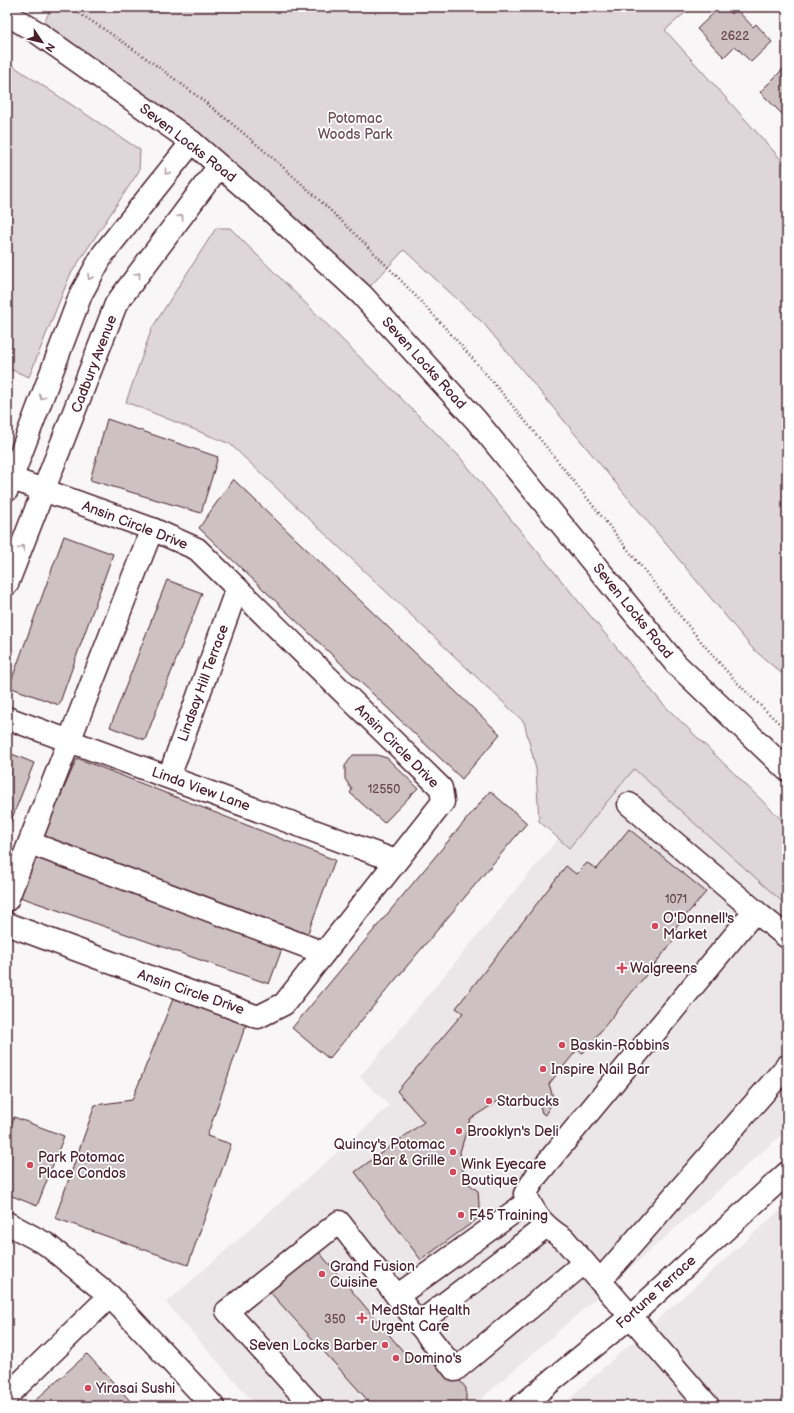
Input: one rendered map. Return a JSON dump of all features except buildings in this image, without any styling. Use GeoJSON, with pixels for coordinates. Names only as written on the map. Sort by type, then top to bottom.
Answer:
{"type":"FeatureCollection","features":[{"type":"Feature","properties":{"kind":"street","name":"Seven Locks Road"},"geometry":{"type":"LineString","coordinates":[[7,14],[38,33],[192,142],[269,209],[362,295],[476,420],[676,664],[787,770]]}},
{"type":"Feature","properties":{"kind":"street"},"geometry":{"type":"LineString","coordinates":[[8,482],[81,294],[103,254],[192,142]]}},
{"type":"Feature","properties":{"kind":"street","name":"Cadbury Avenue"},"geometry":{"type":"LineString","coordinates":[[7,584],[45,490],[116,304],[219,166]]}},
{"type":"Feature","properties":{"kind":"street","name":"Ansin Circle Drive"},"geometry":{"type":"LineString","coordinates":[[7,924],[258,1017],[284,1004],[442,802],[441,788],[197,549],[152,529],[45,490],[8,482]]}},
{"type":"Feature","properties":{"kind":"street"},"geometry":{"type":"LineString","coordinates":[[7,900],[152,529]]}},
{"type":"Feature","properties":{"kind":"street","name":"Lindsay Hill Terrace"},"geometry":{"type":"LineString","coordinates":[[169,777],[237,588]]}},
{"type":"Feature","properties":{"kind":"street","name":"Linda View Lane"},"geometry":{"type":"LineString","coordinates":[[7,718],[396,861]]}},
{"type":"Feature","properties":{"kind":"street"},"geometry":{"type":"LineString","coordinates":[[628,804],[787,937]]}},
{"type":"Feature","properties":{"kind":"street"},"geometry":{"type":"LineString","coordinates":[[30,843],[324,953]]}},
{"type":"Feature","properties":{"kind":"street"},"geometry":{"type":"LineString","coordinates":[[708,1406],[564,1239],[545,1227],[525,1194],[537,1175],[755,911]]}},
{"type":"Feature","properties":{"kind":"street"},"geometry":{"type":"LineString","coordinates":[[600,1281],[787,1066]]}},
{"type":"Feature","properties":{"kind":"street","name":"Fortune Terrace"},"geometry":{"type":"LineString","coordinates":[[522,1406],[630,1317],[787,1173]]}},
{"type":"Feature","properties":{"kind":"street"},"geometry":{"type":"LineString","coordinates":[[397,1296],[529,1201]]}},
{"type":"Feature","properties":{"kind":"street"},"geometry":{"type":"LineString","coordinates":[[312,1406],[227,1311],[339,1222],[455,1370],[584,1263]]}},
{"type":"Feature","properties":{"kind":"street"},"geometry":{"type":"LineString","coordinates":[[7,1223],[46,1244],[110,1296],[213,1406]]}},
{"type":"Feature","properties":{"kind":"street"},"geometry":{"type":"LineString","coordinates":[[418,1324],[545,1227]]}},
{"type":"Feature","properties":{"kind":"street"},"geometry":{"type":"LineString","coordinates":[[7,1396],[110,1296]]}},
{"type":"Feature","properties":{"kind":"shaded area"},"geometry":{"type":"Polygon","coordinates":[[[631,751],[787,891],[787,1130],[473,1406],[257,1406],[166,1303],[390,1106],[360,1077],[631,751]]]}},
{"type":"Feature","properties":{"kind":"shaded area"},"geometry":{"type":"Polygon","coordinates":[[[787,1204],[787,1406],[561,1406],[629,1345],[787,1204]]]}},
{"type":"Feature","properties":{"kind":"green space","name":"Potomac Woods Park"},"geometry":{"type":"Polygon","coordinates":[[[52,7],[692,7],[665,30],[787,166],[787,678],[753,649],[484,324],[404,250],[362,295],[269,209],[38,33],[52,7]]]}},
{"type":"Feature","properties":{"kind":"green space"},"geometry":{"type":"Polygon","coordinates":[[[7,62],[140,150],[139,171],[70,275],[29,377],[7,368],[7,62]]]}},
{"type":"Feature","properties":{"kind":"green space"},"geometry":{"type":"Polygon","coordinates":[[[216,228],[230,228],[459,456],[662,703],[787,825],[787,906],[634,769],[569,848],[539,821],[536,769],[524,722],[230,444],[126,402],[152,328],[216,228]]]}},
{"type":"Feature","properties":{"kind":"place","name":"O'Donnell's Market"},"geometry":{"type":"Point","coordinates":[655,926]}},
{"type":"Feature","properties":{"kind":"place","name":"Walgreens"},"geometry":{"type":"Point","coordinates":[622,968]}},
{"type":"Feature","properties":{"kind":"place","name":"Baskin-Robbins"},"geometry":{"type":"Point","coordinates":[562,1045]}},
{"type":"Feature","properties":{"kind":"place","name":"Inspire Nail Bar"},"geometry":{"type":"Point","coordinates":[543,1069]}},
{"type":"Feature","properties":{"kind":"place","name":"Starbucks"},"geometry":{"type":"Point","coordinates":[489,1101]}},
{"type":"Feature","properties":{"kind":"place","name":"Brooklyn's Deli"},"geometry":{"type":"Point","coordinates":[459,1131]}},
{"type":"Feature","properties":{"kind":"place","name":"Quincy's Potomac Bar & Grille"},"geometry":{"type":"Point","coordinates":[453,1152]}},
{"type":"Feature","properties":{"kind":"place","name":"Park Potomac Place Condos"},"geometry":{"type":"Point","coordinates":[30,1165]}},
{"type":"Feature","properties":{"kind":"place","name":"Wink Eyecare Boutique"},"geometry":{"type":"Point","coordinates":[453,1172]}},
{"type":"Feature","properties":{"kind":"place","name":"F45 Training"},"geometry":{"type":"Point","coordinates":[461,1215]}},
{"type":"Feature","properties":{"kind":"place","name":"Grand Fusion Cuisine"},"geometry":{"type":"Point","coordinates":[322,1274]}},
{"type":"Feature","properties":{"kind":"place","name":"MedStar Health Urgent Care"},"geometry":{"type":"Point","coordinates":[362,1318]}},
{"type":"Feature","properties":{"kind":"place","name":"Seven Locks Barber"},"geometry":{"type":"Point","coordinates":[385,1345]}},
{"type":"Feature","properties":{"kind":"place","name":"Domino's"},"geometry":{"type":"Point","coordinates":[396,1358]}},
{"type":"Feature","properties":{"kind":"place","name":"Yirasai Sushi"},"geometry":{"type":"Point","coordinates":[88,1388]}}]}
